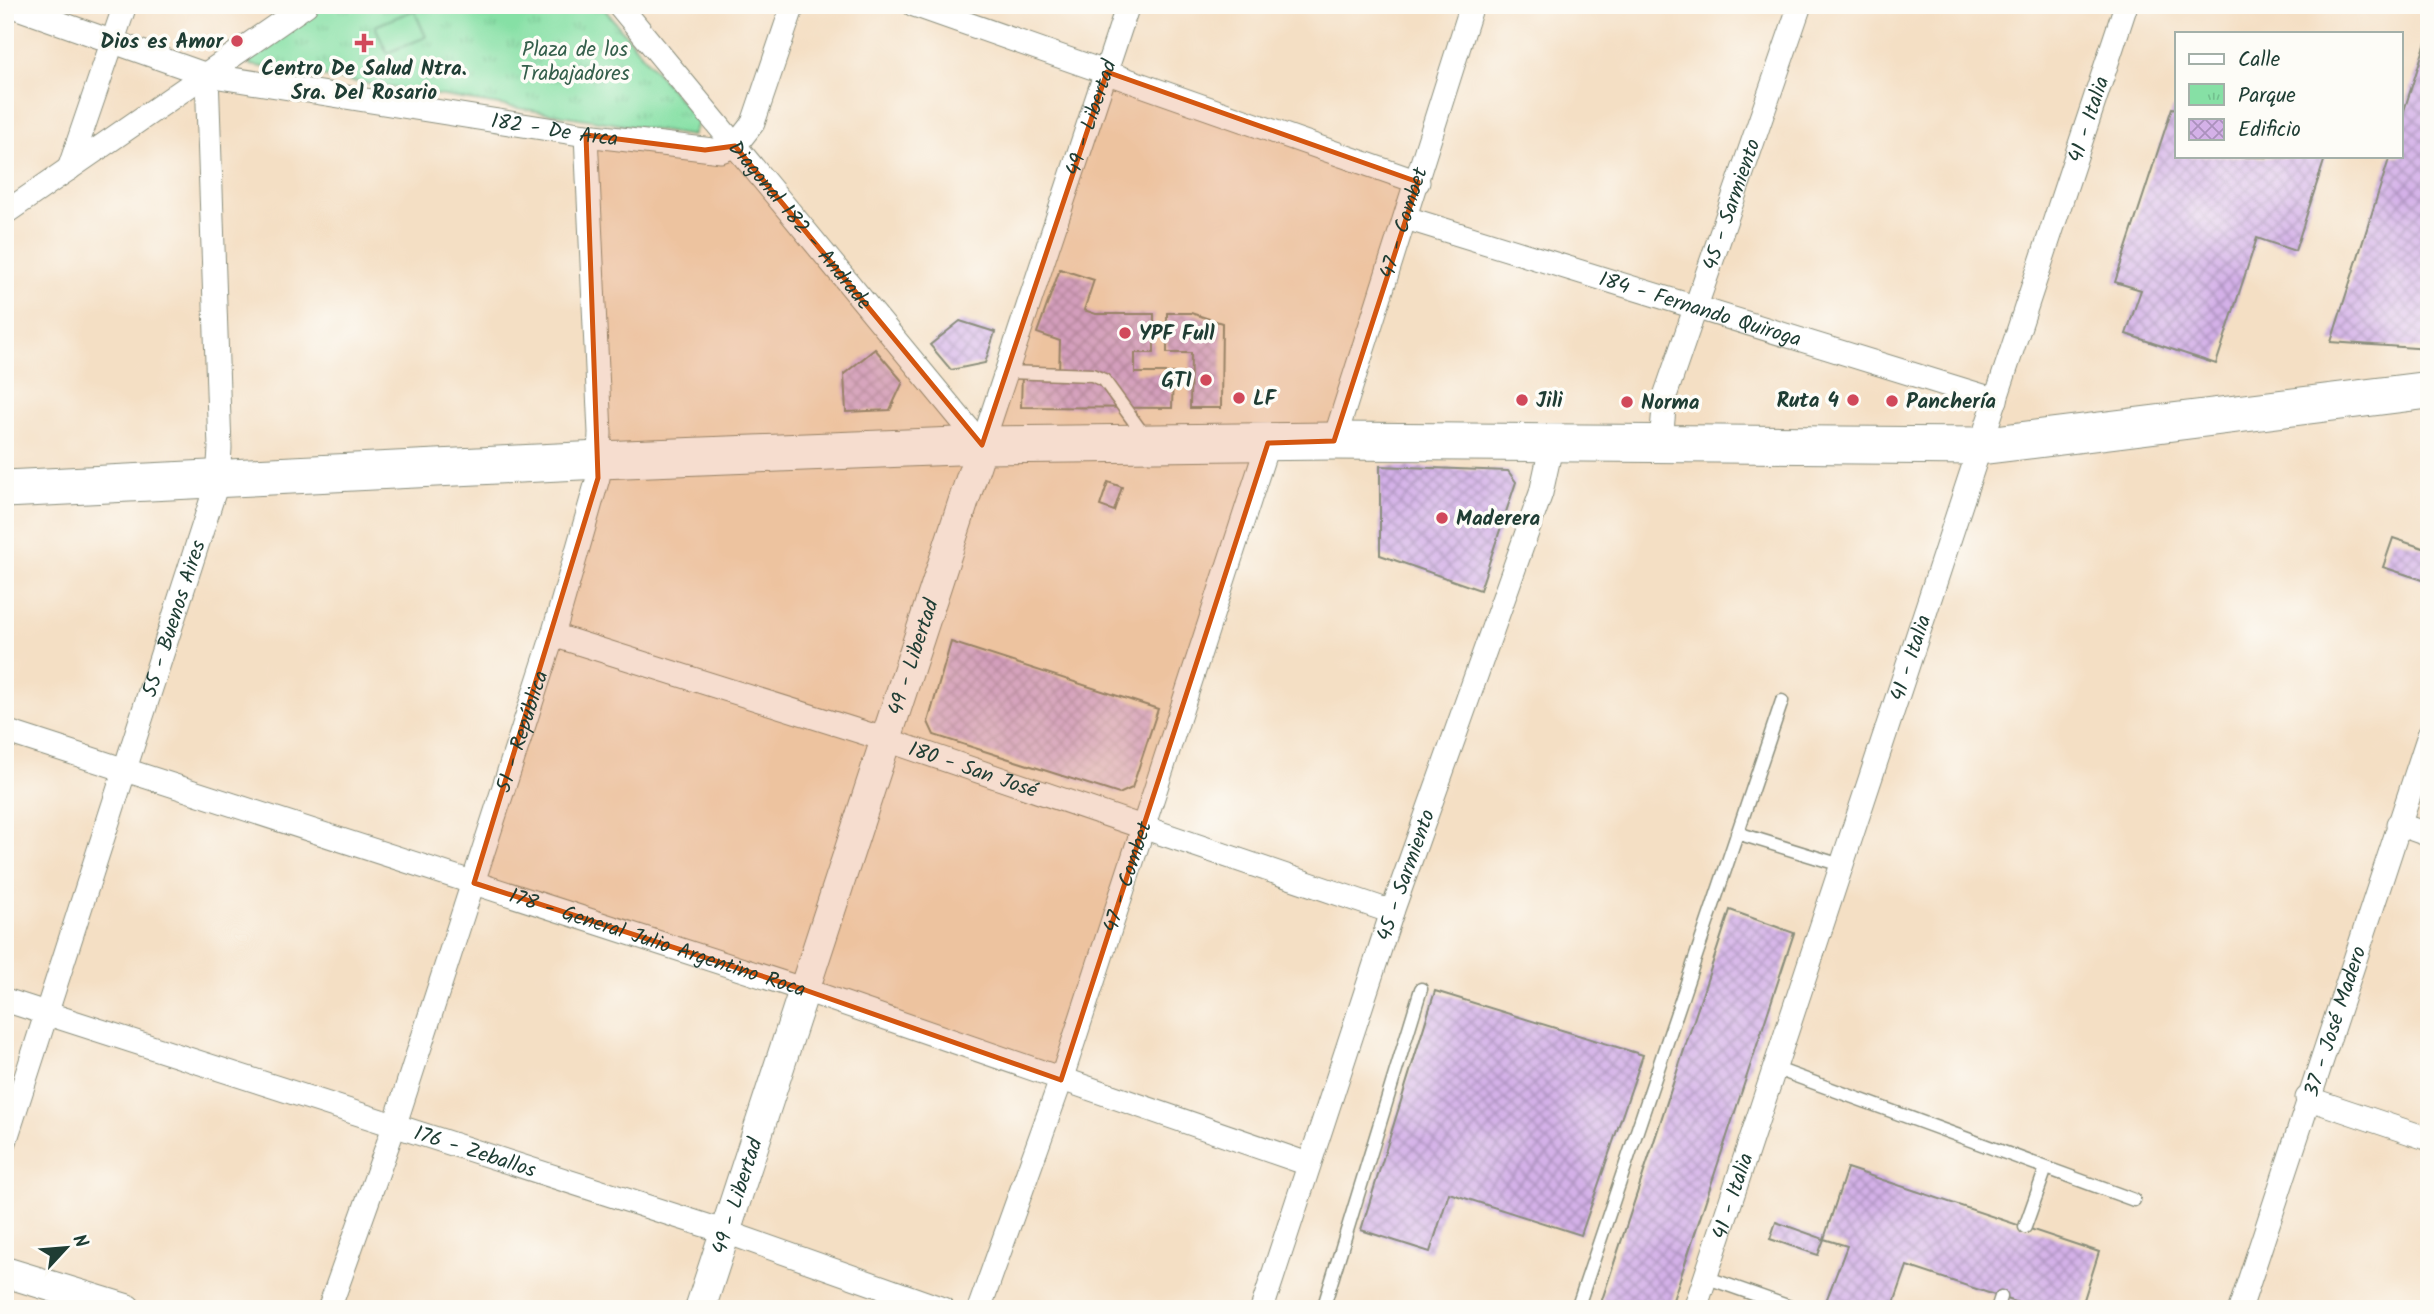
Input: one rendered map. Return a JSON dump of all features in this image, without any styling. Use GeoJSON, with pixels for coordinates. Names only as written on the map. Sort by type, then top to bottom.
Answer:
{"type":"FeatureCollection","features":[{"type":"Feature","properties":{"kind":"main road"},"geometry":{"type":"LineString","coordinates":[[5,489],[600,460],[982,445],[1334,441],[1980,446],[2429,390]]}},
{"type":"Feature","properties":{"kind":"street","name":"182 - De Arca"},"geometry":{"type":"LineString","coordinates":[[9,5],[113,44],[207,75],[586,135],[705,150],[721,151],[734,146]]}},
{"type":"Feature","properties":{"kind":"street"},"geometry":{"type":"LineString","coordinates":[[69,169],[125,5]]}},
{"type":"Feature","properties":{"kind":"street"},"geometry":{"type":"LineString","coordinates":[[5,213],[306,5]]}},
{"type":"Feature","properties":{"kind":"street","name":"Diagonal 182 - Andrade"},"geometry":{"type":"LineString","coordinates":[[619,5],[982,445]]}},
{"type":"Feature","properties":{"kind":"street"},"geometry":{"type":"LineString","coordinates":[[734,146],[753,124],[793,5]]}},
{"type":"Feature","properties":{"kind":"street"},"geometry":{"type":"LineString","coordinates":[[914,5],[1418,182]]}},
{"type":"Feature","properties":{"kind":"street","name":"49 - Libertad"},"geometry":{"type":"LineString","coordinates":[[700,1309],[1128,5]]}},
{"type":"Feature","properties":{"kind":"street","name":"47 - Combet"},"geometry":{"type":"LineString","coordinates":[[1334,441],[1472,5]]}},
{"type":"Feature","properties":{"kind":"street","name":"41 - Italia"},"geometry":{"type":"LineString","coordinates":[[1695,1309],[2126,5]]}},
{"type":"Feature","properties":{"kind":"street","name":"45 - Sarmiento"},"geometry":{"type":"LineString","coordinates":[[1661,443],[1665,396],[1797,6]]}},
{"type":"Feature","properties":{"kind":"street","name":"55 - Buenos Aires"},"geometry":{"type":"LineString","coordinates":[[5,1142],[218,480],[220,448],[207,75]]}},
{"type":"Feature","properties":{"kind":"street","name":"51 - República"},"geometry":{"type":"LineString","coordinates":[[328,1309],[395,1124],[474,883],[553,635],[592,500],[600,460],[586,135]]}},
{"type":"Feature","properties":{"kind":"street","name":"184 - Fernando Quiroga"},"geometry":{"type":"LineString","coordinates":[[1406,218],[1996,400]]}},
{"type":"Feature","properties":{"kind":"street","name":"47 - Combet"},"geometry":{"type":"LineString","coordinates":[[979,1309],[1061,1080],[1268,443]]}},
{"type":"Feature","properties":{"kind":"street","name":"45 - Sarmiento"},"geometry":{"type":"LineString","coordinates":[[1262,1309],[1392,912],[1541,493],[1552,443]]}},
{"type":"Feature","properties":{"kind":"street","name":"180 - San José"},"geometry":{"type":"LineString","coordinates":[[553,635],[887,740],[1392,912]]}},
{"type":"Feature","properties":{"kind":"street","name":"178 - General Julio Argentino Roca"},"geometry":{"type":"LineString","coordinates":[[5,730],[805,990],[1308,1164]]}},
{"type":"Feature","properties":{"kind":"street","name":"37 - José Madero"},"geometry":{"type":"LineString","coordinates":[[2240,1309],[2307,1098],[2429,735]]}},
{"type":"Feature","properties":{"kind":"street"},"geometry":{"type":"LineString","coordinates":[[2398,824],[2429,835]]}},
{"type":"Feature","properties":{"kind":"street","name":"176 - Zeballos"},"geometry":{"type":"LineString","coordinates":[[5,1000],[726,1232],[943,1309]]}},
{"type":"Feature","properties":{"kind":"street"},"geometry":{"type":"LineString","coordinates":[[2307,1098],[2429,1139]]}},
{"type":"Feature","properties":{"kind":"street"},"geometry":{"type":"LineString","coordinates":[[5,1272],[126,1309]]}},
{"type":"Feature","properties":{"kind":"lane"},"geometry":{"type":"LineString","coordinates":[[1006,372],[1092,375],[1104,380],[1150,444]]}},
{"type":"Feature","properties":{"kind":"lane"},"geometry":{"type":"LineString","coordinates":[[1577,1309],[1782,701]]}},
{"type":"Feature","properties":{"kind":"lane"},"geometry":{"type":"LineString","coordinates":[[1737,833],[1841,865]]}},
{"type":"Feature","properties":{"kind":"lane"},"geometry":{"type":"LineString","coordinates":[[1323,1309],[1421,989]]}},
{"type":"Feature","properties":{"kind":"lane"},"geometry":{"type":"LineString","coordinates":[[1774,1068],[2134,1200]]}},
{"type":"Feature","properties":{"kind":"lane"},"geometry":{"type":"LineString","coordinates":[[2025,1227],[2046,1168]]}},
{"type":"Feature","properties":{"kind":"lane"},"geometry":{"type":"LineString","coordinates":[[1705,1277],[1796,1309]]}},
{"type":"Feature","properties":{"kind":"highlighted area"},"geometry":{"type":"Polygon","coordinates":[[[1107,72],[1418,182],[1334,441],[1268,443],[1061,1080],[805,990],[474,883],[598,478],[586,135],[705,150],[735,146],[982,445],[1107,72]]]}},
{"type":"Feature","properties":{"kind":"green space","name":"Plaza de los Trabajadores"},"geometry":{"type":"Polygon","coordinates":[[[323,5],[601,5],[698,122],[692,136],[250,65],[249,55],[323,5]]]}},
{"type":"Feature","properties":{"kind":"green space"},"geometry":{"type":"Polygon","coordinates":[[[414,10],[426,37],[387,53],[375,26],[414,10]]]}},
{"type":"Feature","properties":{"kind":"building"},"geometry":{"type":"Polygon","coordinates":[[[2429,33],[2429,349],[2331,342],[2389,158],[2402,158],[2402,117],[2429,33]]]}},
{"type":"Feature","properties":{"kind":"building"},"geometry":{"type":"Polygon","coordinates":[[[2172,108],[2175,109],[2175,158],[2325,158],[2295,251],[2257,238],[2216,364],[2126,334],[2141,290],[2115,282],[2172,108]]]}},
{"type":"Feature","properties":{"kind":"building"},"geometry":{"type":"Polygon","coordinates":[[[1060,269],[1094,280],[1084,310],[1096,314],[1154,314],[1154,353],[1135,353],[1135,373],[1173,373],[1172,408],[1021,407],[1022,373],[1059,373],[1060,341],[1037,333],[1060,269]]]}},
{"type":"Feature","properties":{"kind":"building","name":"GTI"},"geometry":{"type":"Polygon","coordinates":[[[1167,313],[1191,313],[1222,323],[1221,408],[1190,408],[1191,353],[1167,353],[1167,313]]]}},
{"type":"Feature","properties":{"kind":"building"},"geometry":{"type":"Polygon","coordinates":[[[960,321],[995,332],[985,363],[951,370],[930,345],[960,321]]]}},
{"type":"Feature","properties":{"kind":"building"},"geometry":{"type":"Polygon","coordinates":[[[875,349],[903,382],[890,410],[846,412],[844,374],[875,349]]]}},
{"type":"Feature","properties":{"kind":"building","name":"Maderera"},"geometry":{"type":"Polygon","coordinates":[[[1380,466],[1508,471],[1516,482],[1480,590],[1380,555],[1380,466]]]}},
{"type":"Feature","properties":{"kind":"building"},"geometry":{"type":"Polygon","coordinates":[[[1108,482],[1122,487],[1114,511],[1100,506],[1108,482]]]}},
{"type":"Feature","properties":{"kind":"building"},"geometry":{"type":"Polygon","coordinates":[[[2393,538],[2429,550],[2429,582],[2383,567],[2393,538]]]}},
{"type":"Feature","properties":{"kind":"building"},"geometry":{"type":"Polygon","coordinates":[[[951,642],[1158,709],[1132,788],[1119,794],[934,735],[928,722],[951,642]]]}},
{"type":"Feature","properties":{"kind":"building"},"geometry":{"type":"Polygon","coordinates":[[[1730,910],[1794,933],[1670,1309],[1599,1309],[1730,910]]]}},
{"type":"Feature","properties":{"kind":"building"},"geometry":{"type":"Polygon","coordinates":[[[1435,991],[1643,1055],[1581,1235],[1449,1193],[1430,1252],[1361,1230],[1435,991]]]}},
{"type":"Feature","properties":{"kind":"building"},"geometry":{"type":"Polygon","coordinates":[[[1847,1168],[2099,1252],[2081,1309],[2037,1309],[1907,1266],[1892,1309],[1823,1309],[1847,1246],[1824,1239],[1847,1168]]]}},
{"type":"Feature","properties":{"kind":"building"},"geometry":{"type":"Polygon","coordinates":[[[1776,1222],[1824,1239],[1818,1255],[1770,1239],[1776,1222]]]}},
{"type":"Feature","properties":{"kind":"place","name":"Dios es Amor"},"geometry":{"type":"Point","coordinates":[237,41]}},
{"type":"Feature","properties":{"kind":"place","name":"Centro De Salud Ntra. Sra. Del Rosario"},"geometry":{"type":"Point","coordinates":[364,43]}},
{"type":"Feature","properties":{"kind":"place","name":"YPF Full"},"geometry":{"type":"Point","coordinates":[1125,333]}},
{"type":"Feature","properties":{"kind":"place","name":"GTI"},"geometry":{"type":"Point","coordinates":[1206,380]}},
{"type":"Feature","properties":{"kind":"place","name":"LF"},"geometry":{"type":"Point","coordinates":[1239,398]}},
{"type":"Feature","properties":{"kind":"place","name":"Jili"},"geometry":{"type":"Point","coordinates":[1522,400]}},
{"type":"Feature","properties":{"kind":"place","name":"Ruta 4"},"geometry":{"type":"Point","coordinates":[1853,400]}},
{"type":"Feature","properties":{"kind":"place","name":"Panchería"},"geometry":{"type":"Point","coordinates":[1892,401]}},
{"type":"Feature","properties":{"kind":"place","name":"Norma"},"geometry":{"type":"Point","coordinates":[1627,402]}},
{"type":"Feature","properties":{"kind":"place","name":"Maderera"},"geometry":{"type":"Point","coordinates":[1442,518]}}]}
